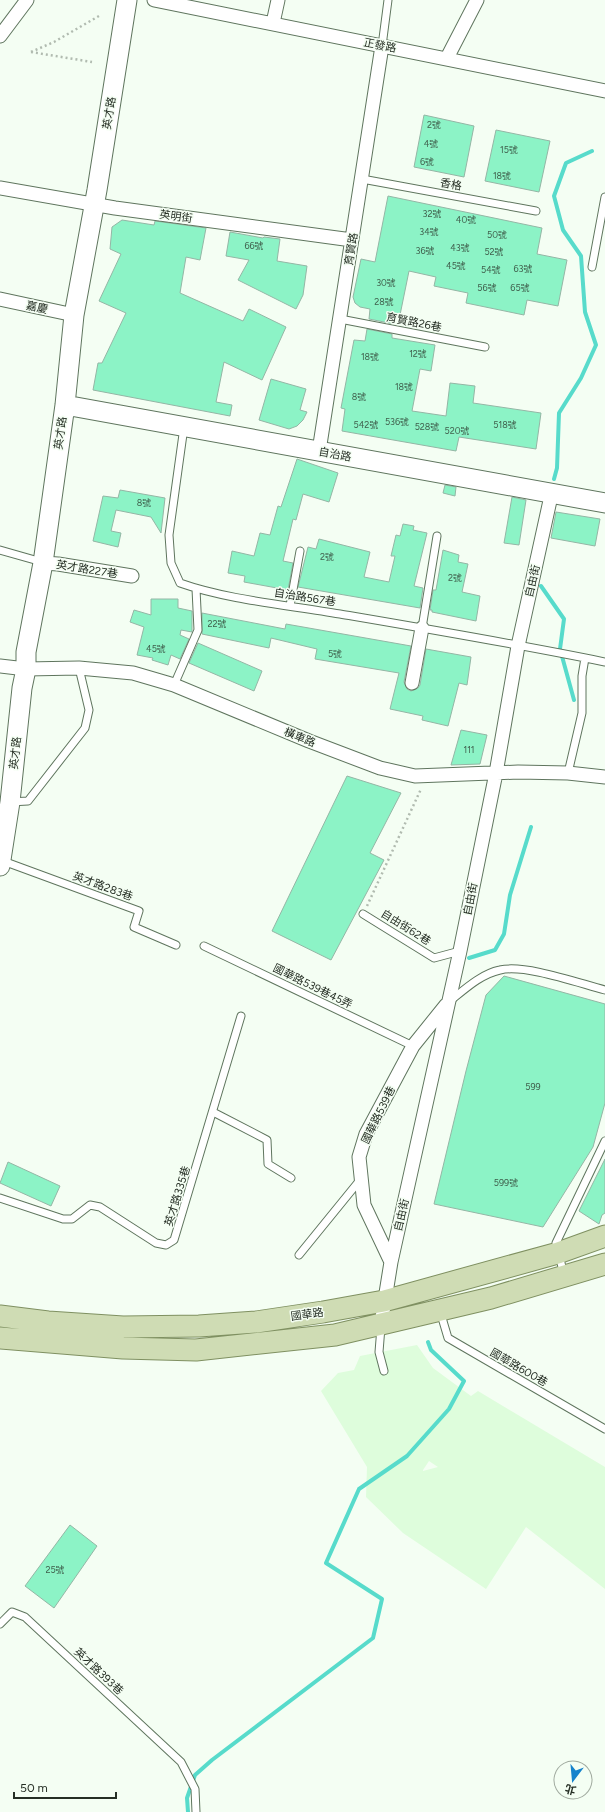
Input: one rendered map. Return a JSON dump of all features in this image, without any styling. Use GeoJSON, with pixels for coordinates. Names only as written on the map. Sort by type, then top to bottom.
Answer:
{"type":"FeatureCollection","features":[{"type":"Feature","properties":{"kind":"main road","name":"國華路"},"geometry":{"type":"LineString","coordinates":[[0,1316],[48,1322],[123,1327],[199,1326],[256,1322],[384,1301],[558,1253],[605,1236]]}},
{"type":"Feature","properties":{"kind":"main road"},"geometry":{"type":"LineString","coordinates":[[0,1338],[123,1348],[196,1350],[335,1335],[491,1298],[605,1264]]}},
{"type":"Feature","properties":{"kind":"street"},"geometry":{"type":"LineString","coordinates":[[0,36],[27,0]]}},
{"type":"Feature","properties":{"kind":"street","name":"英才路"},"geometry":{"type":"LineString","coordinates":[[0,863],[10,802],[22,688],[26,669],[26,652],[43,563],[65,405],[74,315],[95,204],[127,0]]}},
{"type":"Feature","properties":{"kind":"street","name":"正發路"},"geometry":{"type":"LineString","coordinates":[[154,0],[605,91]]}},
{"type":"Feature","properties":{"kind":"street"},"geometry":{"type":"LineString","coordinates":[[273,23],[278,0]]}},
{"type":"Feature","properties":{"kind":"street"},"geometry":{"type":"LineString","coordinates":[[447,58],[477,0]]}},
{"type":"Feature","properties":{"kind":"street","name":"育賢路"},"geometry":{"type":"LineString","coordinates":[[319,451],[382,46]]}},
{"type":"Feature","properties":{"kind":"street","name":"英明街"},"geometry":{"type":"LineString","coordinates":[[0,188],[95,204],[352,240]]}},
{"type":"Feature","properties":{"kind":"street","name":"嘉慶"},"geometry":{"type":"LineString","coordinates":[[0,299],[74,315]]}},
{"type":"Feature","properties":{"kind":"street","name":"自治路"},"geometry":{"type":"LineString","coordinates":[[65,405],[552,495],[605,503]]}},
{"type":"Feature","properties":{"kind":"street","name":"自由街"},"geometry":{"type":"LineString","coordinates":[[382,1324],[384,1301],[391,1262],[460,951],[496,772],[518,646],[552,495]]}},
{"type":"Feature","properties":{"kind":"street","name":"英才路227巷"},"geometry":{"type":"LineString","coordinates":[[43,563],[132,576]]}},
{"type":"Feature","properties":{"kind":"street"},"geometry":{"type":"LineString","coordinates":[[412,683],[422,628]]}},
{"type":"Feature","properties":{"kind":"street","name":"橫車路"},"geometry":{"type":"LineString","coordinates":[[0,666],[26,669],[79,668],[133,673],[174,685],[309,741],[380,768],[415,776],[496,772],[568,773],[605,777]]}},
{"type":"Feature","properties":{"kind":"street","name":"國華路539巷"},"geometry":{"type":"LineString","coordinates":[[391,1262],[364,1205],[360,1180],[359,1157],[366,1134],[413,1046],[449,1002]]}},
{"type":"Feature","properties":{"kind":"lane"},"geometry":{"type":"LineString","coordinates":[[382,46],[388,0]]}},
{"type":"Feature","properties":{"kind":"lane","name":"香格"},"geometry":{"type":"LineString","coordinates":[[362,179],[536,211]]}},
{"type":"Feature","properties":{"kind":"lane"},"geometry":{"type":"LineString","coordinates":[[592,267],[602,223],[605,197]]}},
{"type":"Feature","properties":{"kind":"lane","name":"育賢路26巷"},"geometry":{"type":"LineString","coordinates":[[340,319],[484,347]]}},
{"type":"Feature","properties":{"kind":"lane","name":"自治路567巷"},"geometry":{"type":"LineString","coordinates":[[184,426],[169,536],[171,562],[180,583],[196,589],[551,651],[605,662]]}},
{"type":"Feature","properties":{"kind":"lane"},"geometry":{"type":"LineString","coordinates":[[422,628],[437,536]]}},
{"type":"Feature","properties":{"kind":"lane"},"geometry":{"type":"LineString","coordinates":[[0,550],[43,563]]}},
{"type":"Feature","properties":{"kind":"lane"},"geometry":{"type":"LineString","coordinates":[[290,606],[300,551]]}},
{"type":"Feature","properties":{"kind":"lane"},"geometry":{"type":"LineString","coordinates":[[174,685],[198,630],[196,589]]}},
{"type":"Feature","properties":{"kind":"lane"},"geometry":{"type":"LineString","coordinates":[[568,773],[582,713],[582,676],[585,658]]}},
{"type":"Feature","properties":{"kind":"lane"},"geometry":{"type":"LineString","coordinates":[[10,802],[28,801],[86,728],[89,710],[79,668]]}},
{"type":"Feature","properties":{"kind":"lane","name":"英才路283巷"},"geometry":{"type":"LineString","coordinates":[[0,863],[139,910],[134,927],[176,945]]}},
{"type":"Feature","properties":{"kind":"lane","name":"自由街62巷"},"geometry":{"type":"LineString","coordinates":[[363,914],[434,958],[460,951]]}},
{"type":"Feature","properties":{"kind":"lane","name":"國華路539巷45弄"},"geometry":{"type":"LineString","coordinates":[[204,946],[413,1046]]}},
{"type":"Feature","properties":{"kind":"lane"},"geometry":{"type":"LineString","coordinates":[[449,1002],[476,981],[499,970],[518,968],[605,990]]}},
{"type":"Feature","properties":{"kind":"lane","name":"英才路335巷"},"geometry":{"type":"LineString","coordinates":[[0,1198],[62,1219],[72,1219],[90,1205],[100,1207],[156,1243],[166,1246],[174,1240],[241,1016]]}},
{"type":"Feature","properties":{"kind":"lane"},"geometry":{"type":"LineString","coordinates":[[213,1112],[267,1140],[268,1164],[291,1178]]}},
{"type":"Feature","properties":{"kind":"lane"},"geometry":{"type":"LineString","coordinates":[[564,1277],[556,1243],[605,1141]]}},
{"type":"Feature","properties":{"kind":"lane"},"geometry":{"type":"LineString","coordinates":[[299,1255],[360,1180]]}},
{"type":"Feature","properties":{"kind":"lane","name":"國華路600巷"},"geometry":{"type":"LineString","coordinates":[[440,1310],[448,1338],[605,1429]]}},
{"type":"Feature","properties":{"kind":"lane"},"geometry":{"type":"LineString","coordinates":[[382,1324],[379,1352],[384,1371]]}},
{"type":"Feature","properties":{"kind":"lane","name":"英才路393巷"},"geometry":{"type":"LineString","coordinates":[[0,1624],[12,1612],[25,1617],[181,1762],[195,1789],[196,1812]]}},
{"type":"Feature","properties":{"kind":"path"},"geometry":{"type":"LineString","coordinates":[[92,62],[31,52],[54,42],[99,16]]}},
{"type":"Feature","properties":{"kind":"path"},"geometry":{"type":"LineString","coordinates":[[363,914],[427,776]]}},
{"type":"Feature","properties":{"kind":"shaded area"},"geometry":{"type":"Polygon","coordinates":[[[417,1345],[433,1368],[471,1396],[478,1391],[605,1467],[605,1589],[526,1527],[486,1589],[403,1533],[366,1497],[367,1467],[321,1391],[338,1373],[354,1370],[360,1356],[417,1345]],[[429,1461],[423,1471],[438,1467],[429,1461]]]}},
{"type":"Feature","properties":{"kind":"building"},"geometry":{"type":"Polygon","coordinates":[[[424,115],[474,126],[464,177],[414,167],[424,115]]]}},
{"type":"Feature","properties":{"kind":"building"},"geometry":{"type":"Polygon","coordinates":[[[496,130],[550,141],[539,192],[485,181],[496,130]]]}},
{"type":"Feature","properties":{"kind":"building"},"geometry":{"type":"Polygon","coordinates":[[[388,196],[542,228],[537,254],[567,260],[558,306],[527,300],[524,315],[466,303],[468,293],[434,286],[436,277],[409,271],[400,315],[395,314],[394,324],[369,319],[370,309],[360,307],[355,303],[353,297],[361,259],[375,262],[388,196]]]}},
{"type":"Feature","properties":{"kind":"building"},"geometry":{"type":"Polygon","coordinates":[[[122,220],[154,225],[155,221],[206,228],[200,260],[186,257],[180,293],[243,321],[249,309],[286,327],[262,380],[224,362],[216,402],[232,405],[230,416],[93,390],[98,363],[102,363],[126,313],[99,301],[121,254],[110,249],[112,227],[122,220]]]}},
{"type":"Feature","properties":{"kind":"building"},"geometry":{"type":"Polygon","coordinates":[[[230,232],[263,238],[280,239],[277,261],[307,266],[303,295],[296,309],[238,280],[249,260],[226,256],[230,232]]]}},
{"type":"Feature","properties":{"kind":"building"},"geometry":{"type":"Polygon","coordinates":[[[367,329],[392,334],[392,338],[435,345],[431,371],[420,369],[412,411],[446,416],[450,383],[475,386],[473,403],[541,413],[536,449],[459,437],[456,451],[342,431],[345,409],[341,408],[354,340],[365,341],[367,329]]]}},
{"type":"Feature","properties":{"kind":"building"},"geometry":{"type":"Polygon","coordinates":[[[271,379],[306,389],[300,410],[307,412],[303,420],[297,426],[289,429],[259,420],[271,379]]]}},
{"type":"Feature","properties":{"kind":"building"},"geometry":{"type":"Polygon","coordinates":[[[297,459],[338,473],[329,502],[303,494],[296,520],[293,519],[283,561],[293,563],[288,590],[244,582],[245,576],[228,573],[232,551],[254,556],[260,533],[270,535],[278,506],[281,507],[297,459]]]}},
{"type":"Feature","properties":{"kind":"building"},"geometry":{"type":"Polygon","coordinates":[[[445,485],[456,487],[455,496],[443,493],[445,485]]]}},
{"type":"Feature","properties":{"kind":"building"},"geometry":{"type":"Polygon","coordinates":[[[120,490],[165,498],[161,533],[151,517],[116,510],[111,531],[121,533],[118,547],[93,541],[103,496],[118,498],[120,490]]]}},
{"type":"Feature","properties":{"kind":"building"},"geometry":{"type":"Polygon","coordinates":[[[512,497],[526,500],[519,545],[504,543],[512,497]]]}},
{"type":"Feature","properties":{"kind":"building"},"geometry":{"type":"Polygon","coordinates":[[[556,512],[600,519],[595,546],[551,538],[556,512]]]}},
{"type":"Feature","properties":{"kind":"building"},"geometry":{"type":"Polygon","coordinates":[[[403,524],[414,526],[413,530],[427,533],[414,586],[423,588],[420,608],[298,587],[308,547],[316,549],[319,539],[370,552],[364,577],[389,582],[395,556],[391,556],[396,535],[400,536],[403,524]]]}},
{"type":"Feature","properties":{"kind":"building"},"geometry":{"type":"Polygon","coordinates":[[[443,550],[459,555],[458,562],[468,564],[462,592],[480,596],[476,621],[432,612],[432,610],[430,610],[433,590],[436,590],[443,550]]]}},
{"type":"Feature","properties":{"kind":"building"},"geometry":{"type":"Polygon","coordinates":[[[151,599],[178,599],[178,608],[192,611],[192,632],[181,630],[180,635],[189,639],[180,659],[171,655],[168,665],[152,660],[153,658],[137,655],[144,627],[130,622],[134,610],[151,615],[151,599]]]}},
{"type":"Feature","properties":{"kind":"building"},"geometry":{"type":"Polygon","coordinates":[[[202,613],[285,629],[286,624],[411,646],[404,682],[407,689],[411,691],[418,688],[420,685],[426,649],[471,657],[467,685],[459,683],[448,726],[422,720],[423,716],[390,709],[399,673],[315,659],[317,649],[271,638],[269,648],[202,634],[202,613]]]}},
{"type":"Feature","properties":{"kind":"building"},"geometry":{"type":"Polygon","coordinates":[[[198,643],[262,671],[254,691],[189,663],[198,643]]]}},
{"type":"Feature","properties":{"kind":"building"},"geometry":{"type":"Polygon","coordinates":[[[461,730],[487,735],[480,764],[451,765],[461,730]]]}},
{"type":"Feature","properties":{"kind":"building"},"geometry":{"type":"Polygon","coordinates":[[[347,776],[401,793],[370,853],[384,860],[331,960],[272,931],[347,776]]]}},
{"type":"Feature","properties":{"kind":"building"},"geometry":{"type":"Polygon","coordinates":[[[504,976],[605,1004],[605,1103],[593,1147],[543,1227],[434,1204],[486,995],[504,976]]]}},
{"type":"Feature","properties":{"kind":"building"},"geometry":{"type":"Polygon","coordinates":[[[605,1159],[605,1213],[602,1215],[599,1224],[579,1211],[605,1159]]]}},
{"type":"Feature","properties":{"kind":"building"},"geometry":{"type":"Polygon","coordinates":[[[8,1162],[60,1186],[51,1206],[0,1183],[8,1162]]]}},
{"type":"Feature","properties":{"kind":"building"},"geometry":{"type":"Polygon","coordinates":[[[70,1525],[97,1546],[54,1608],[25,1586],[70,1525]]]}},
{"type":"Feature","properties":{"kind":"waterway"},"geometry":{"type":"LineString","coordinates":[[554,479],[557,468],[559,413],[581,378],[596,345],[585,312],[581,256],[563,230],[554,196],[566,163],[592,151]]}},
{"type":"Feature","properties":{"kind":"waterway"},"geometry":{"type":"LineString","coordinates":[[541,586],[564,619],[560,649],[574,700]]}},
{"type":"Feature","properties":{"kind":"waterway"},"geometry":{"type":"LineString","coordinates":[[469,958],[495,950],[504,934],[510,895],[531,827]]}},
{"type":"Feature","properties":{"kind":"waterway"},"geometry":{"type":"LineString","coordinates":[[188,1812],[187,1798],[195,1775],[212,1760],[373,1638],[382,1599],[326,1563],[359,1489],[407,1456],[449,1409],[464,1381],[431,1350],[428,1342]]}}]}
